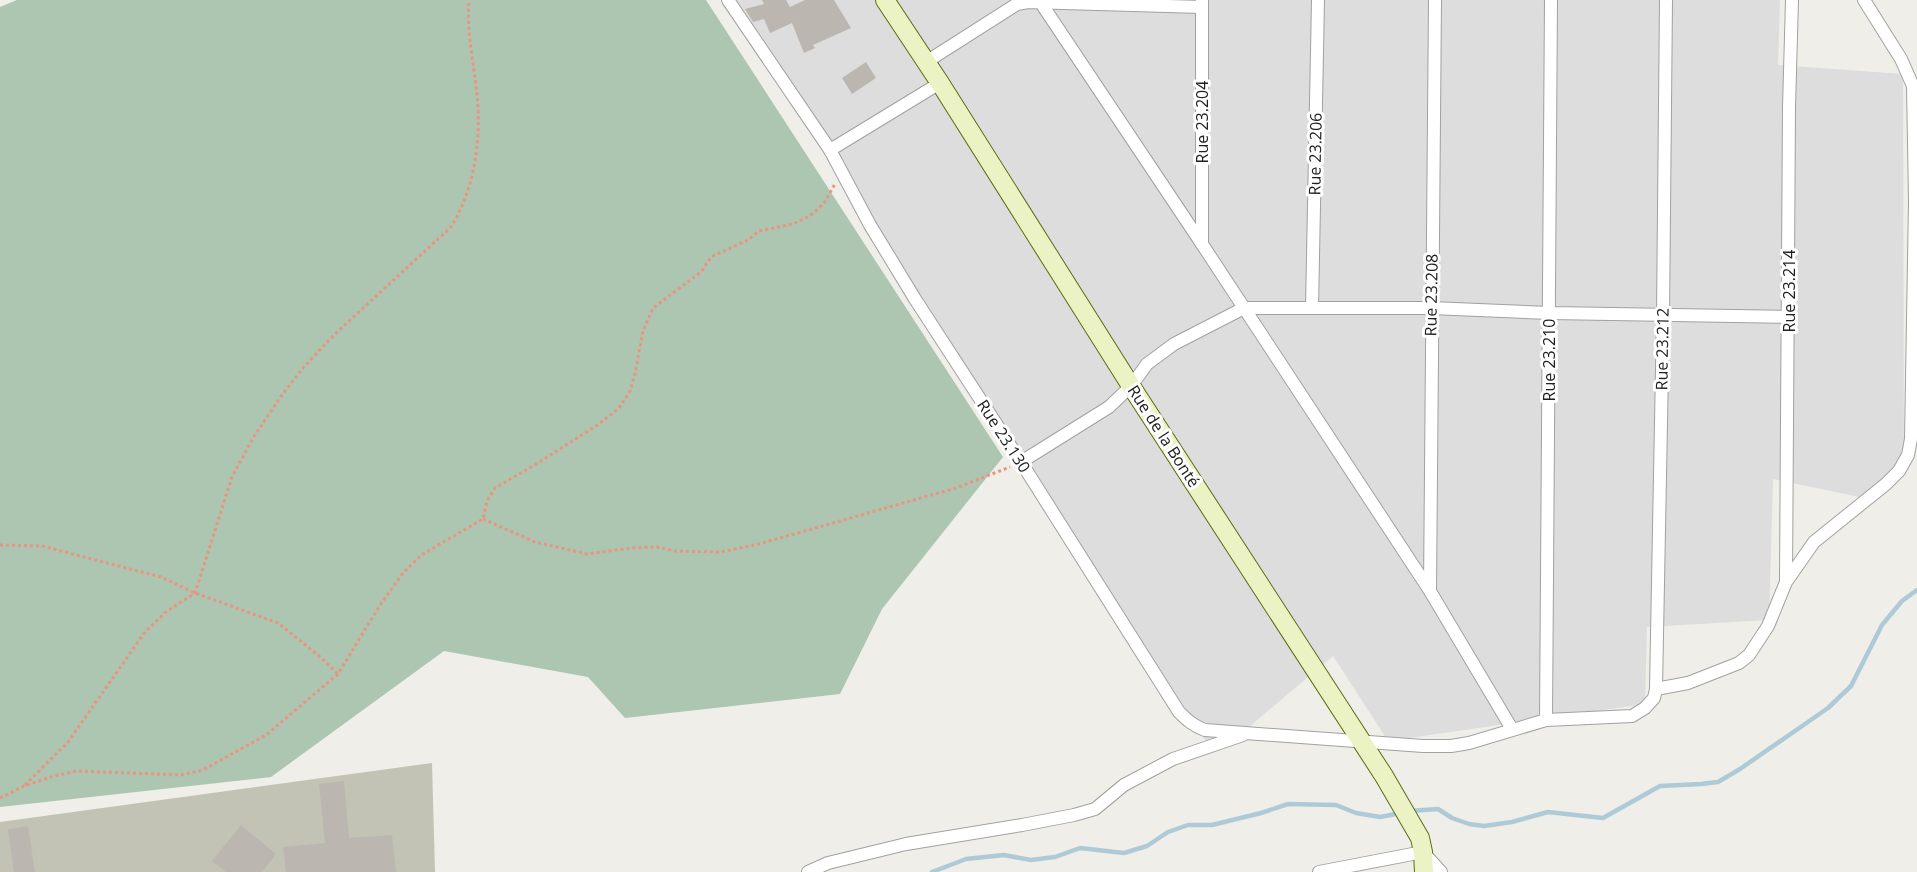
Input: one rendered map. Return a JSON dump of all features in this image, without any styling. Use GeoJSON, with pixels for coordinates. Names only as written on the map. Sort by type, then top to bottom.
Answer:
{"type":"FeatureCollection","features":[{"type":"Feature","properties":{"kind":"street","name":"Rue 23.130"},"geometry":{"type":"LineString","coordinates":[[728,0],[830,150],[870,225],[915,299],[1022,462],[1179,712],[1195,727],[1206,730],[1362,742],[1451,746],[1469,743],[1546,720],[1632,716],[1645,708],[1655,693]]}},
{"type":"Feature","properties":{"kind":"street","name":"Rue de la Bonté"},"geometry":{"type":"LineString","coordinates":[[885,0],[1131,386],[1384,776],[1422,845],[1441,872]]}},
{"type":"Feature","properties":{"kind":"street","name":"Rue 23.206"},"geometry":{"type":"LineString","coordinates":[[1312,308],[1318,0]]}},
{"type":"Feature","properties":{"kind":"street","name":"Rue 23.208"},"geometry":{"type":"LineString","coordinates":[[1430,591],[1435,0]]}},
{"type":"Feature","properties":{"kind":"street","name":"Rue 23.210"},"geometry":{"type":"LineString","coordinates":[[1546,720],[1551,0]]}},
{"type":"Feature","properties":{"kind":"street","name":"Rue 23.212"},"geometry":{"type":"LineString","coordinates":[[1655,693],[1663,316],[1666,0]]}},
{"type":"Feature","properties":{"kind":"street","name":"Rue 23.214"},"geometry":{"type":"LineString","coordinates":[[1786,582],[1792,0]]}},
{"type":"Feature","properties":{"kind":"street"},"geometry":{"type":"LineString","coordinates":[[1655,693],[1688,683],[1738,663],[1749,654],[1768,627],[1786,582],[1814,542],[1886,484],[1899,471],[1908,455],[1911,439],[1915,201],[1913,86],[1901,59],[1864,0]]}},
{"type":"Feature","properties":{"kind":"street"},"geometry":{"type":"LineString","coordinates":[[1041,3],[1430,591],[1512,729]]}},
{"type":"Feature","properties":{"kind":"street"},"geometry":{"type":"LineString","coordinates":[[926,62],[1017,4],[1202,4]]}},
{"type":"Feature","properties":{"kind":"street","name":"Rue 23.204"},"geometry":{"type":"LineString","coordinates":[[1202,4],[1202,244]]}},
{"type":"Feature","properties":{"kind":"street"},"geometry":{"type":"LineString","coordinates":[[830,150],[940,83]]}},
{"type":"Feature","properties":{"kind":"street"},"geometry":{"type":"LineString","coordinates":[[1022,462],[1109,407],[1131,386],[1147,364],[1174,344],[1244,308],[1431,308],[1789,318]]}},
{"type":"Feature","properties":{"kind":"street"},"geometry":{"type":"LineString","coordinates":[[808,872],[828,863],[906,844],[1022,825],[1095,809],[1124,785],[1173,759],[1250,733]]}},
{"type":"Feature","properties":{"kind":"street"},"geometry":{"type":"LineString","coordinates":[[1319,872],[1422,845],[1424,872]]}},
{"type":"Feature","properties":{"kind":"path"},"geometry":{"type":"LineString","coordinates":[[24,786],[68,742],[146,632],[167,611],[195,593],[232,477],[253,438],[282,395],[303,368],[335,334],[451,227],[461,211],[474,170],[477,152],[478,107],[468,28],[469,0]]}},
{"type":"Feature","properties":{"kind":"path"},"geometry":{"type":"LineString","coordinates":[[0,798],[24,786],[76,771],[181,775],[203,770],[266,735],[338,674],[380,605],[403,573],[421,555],[483,519],[487,501],[495,488],[599,424],[619,408],[630,391],[636,375],[643,331],[653,308],[701,272],[711,257],[748,240],[759,231],[793,224],[810,216],[824,203],[842,172]]}},
{"type":"Feature","properties":{"kind":"path"},"geometry":{"type":"LineString","coordinates":[[483,519],[536,542],[587,554],[657,547],[674,551],[720,552],[759,544],[956,488],[1022,462]]}},
{"type":"Feature","properties":{"kind":"path"},"geometry":{"type":"LineString","coordinates":[[0,545],[42,546],[161,577],[195,593],[279,623],[338,674]]}},
{"type":"Feature","properties":{"kind":"shaded area"},"geometry":{"type":"Polygon","coordinates":[[[731,0],[1780,0],[1778,65],[1903,74],[1904,461],[1869,499],[1773,479],[1769,620],[1647,627],[1645,704],[1388,741],[1333,656],[1243,732],[1208,744],[731,0]]]}},
{"type":"Feature","properties":{"kind":"shaded area"},"geometry":{"type":"Polygon","coordinates":[[[432,763],[435,872],[0,872],[0,822],[432,763]]]}},
{"type":"Feature","properties":{"kind":"green space"},"geometry":{"type":"Polygon","coordinates":[[[17,0],[706,0],[1003,457],[882,609],[840,694],[625,718],[588,677],[444,651],[271,777],[0,807],[0,7],[17,0]]]}},
{"type":"Feature","properties":{"kind":"building"},"geometry":{"type":"Polygon","coordinates":[[[762,0],[786,0],[790,7],[805,0],[834,0],[851,28],[813,45],[815,48],[804,53],[792,23],[770,33],[764,19],[753,22],[745,9],[764,4],[762,0]]]}},
{"type":"Feature","properties":{"kind":"building"},"geometry":{"type":"Polygon","coordinates":[[[866,62],[876,78],[852,94],[842,78],[866,62]]]}},
{"type":"Feature","properties":{"kind":"building"},"geometry":{"type":"Polygon","coordinates":[[[344,781],[349,838],[392,835],[396,872],[286,872],[283,847],[325,843],[319,784],[344,781]]]}},
{"type":"Feature","properties":{"kind":"building"},"geometry":{"type":"Polygon","coordinates":[[[241,825],[276,854],[262,872],[226,872],[212,861],[241,825]]]}},
{"type":"Feature","properties":{"kind":"building"},"geometry":{"type":"Polygon","coordinates":[[[28,826],[35,872],[14,872],[8,829],[28,826]]]}},
{"type":"Feature","properties":{"kind":"waterway"},"geometry":{"type":"LineString","coordinates":[[1409,811],[1438,809],[1452,818],[1484,826],[1512,822],[1548,812],[1603,818],[1660,786],[1718,782],[1828,708],[1851,686],[1882,625],[1902,601],[1917,590]]}},
{"type":"Feature","properties":{"kind":"waterway"},"geometry":{"type":"LineString","coordinates":[[932,872],[966,859],[1004,855],[1031,860],[1055,857],[1080,848],[1124,853],[1147,846],[1168,832],[1188,825],[1212,825],[1288,804],[1336,805],[1356,813],[1380,817],[1401,813]]}}]}
